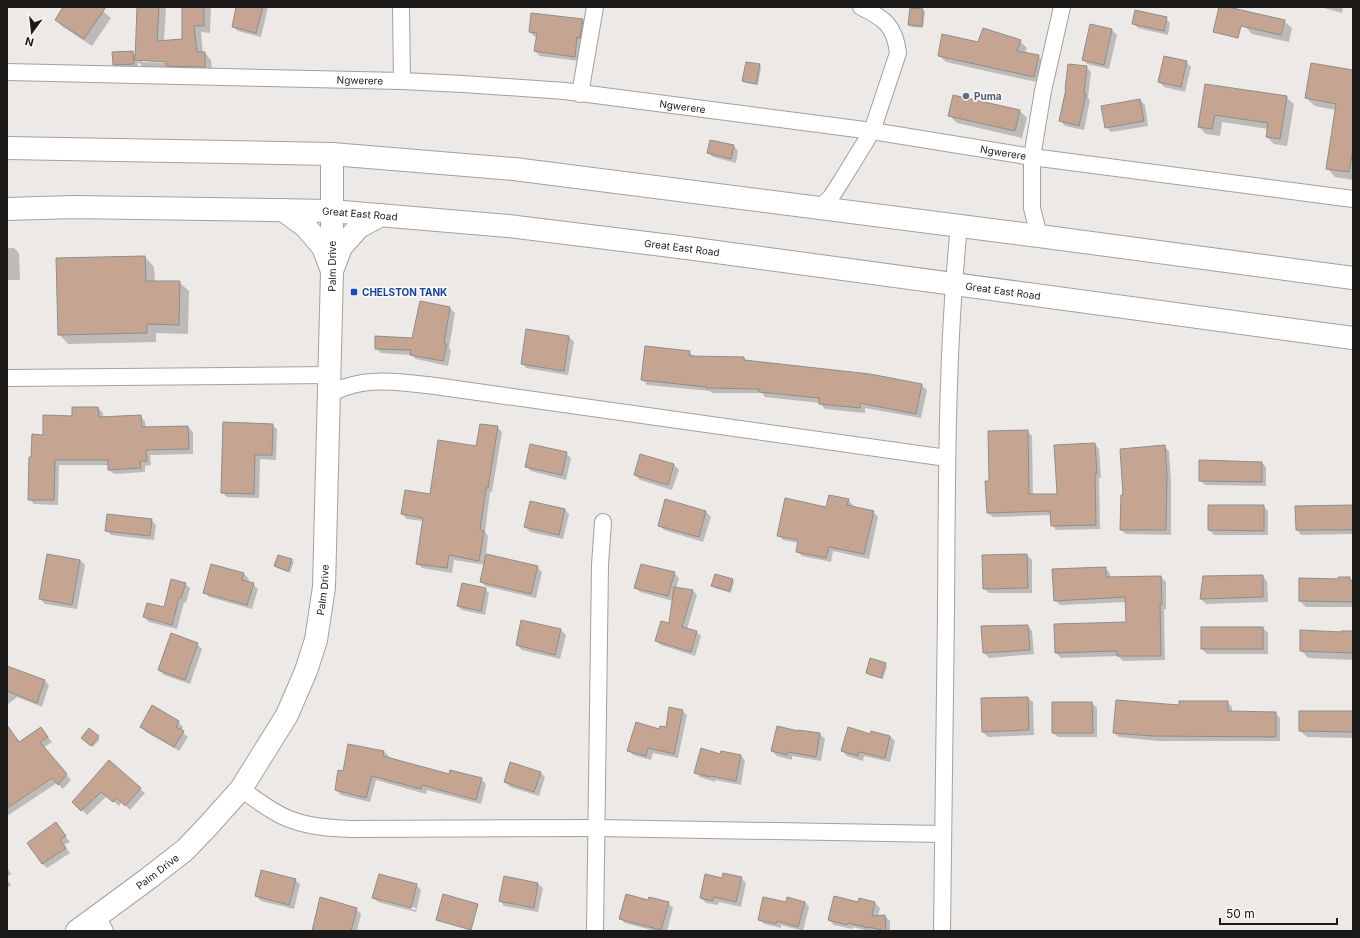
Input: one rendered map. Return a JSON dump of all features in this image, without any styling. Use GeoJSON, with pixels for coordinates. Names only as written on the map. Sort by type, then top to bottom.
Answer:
{"type":"FeatureCollection","features":[{"type":"Feature","properties":{"kind":"main road"},"geometry":{"type":"LineString","coordinates":[[7,148],[332,154],[514,169],[1040,236],[1353,278]]}},
{"type":"Feature","properties":{"kind":"main road","name":"Palm Drive"},"geometry":{"type":"LineString","coordinates":[[77,931],[101,924],[185,850],[241,789],[287,715],[306,671],[316,640],[324,587],[330,385],[332,154]]}},
{"type":"Feature","properties":{"kind":"main road","name":"Great East Road"},"geometry":{"type":"LineString","coordinates":[[7,209],[74,207],[331,210],[508,226],[672,246],[1353,338]]}},
{"type":"Feature","properties":{"kind":"main road"},"geometry":{"type":"LineString","coordinates":[[283,210],[305,226],[323,247],[332,272]]}},
{"type":"Feature","properties":{"kind":"main road"},"geometry":{"type":"LineString","coordinates":[[332,272],[341,247],[359,227],[382,215]]}},
{"type":"Feature","properties":{"kind":"street"},"geometry":{"type":"LineString","coordinates":[[401,7],[402,81]]}},
{"type":"Feature","properties":{"kind":"street"},"geometry":{"type":"LineString","coordinates":[[580,94],[595,7]]}},
{"type":"Feature","properties":{"kind":"street"},"geometry":{"type":"LineString","coordinates":[[820,208],[831,197],[872,131],[898,53],[897,40],[889,25],[872,12],[861,7]]}},
{"type":"Feature","properties":{"kind":"street"},"geometry":{"type":"LineString","coordinates":[[1040,236],[1032,208],[1032,157],[1043,91],[1062,7]]}},
{"type":"Feature","properties":{"kind":"street","name":"Ngwerere"},"geometry":{"type":"LineString","coordinates":[[7,72],[402,81],[463,84],[580,94],[872,131],[1032,157],[1353,199]]}},
{"type":"Feature","properties":{"kind":"street"},"geometry":{"type":"LineString","coordinates":[[942,931],[947,458],[953,284],[959,226]]}},
{"type":"Feature","properties":{"kind":"street"},"geometry":{"type":"LineString","coordinates":[[7,378],[330,385],[345,387],[364,382],[390,382],[435,386],[947,458]]}},
{"type":"Feature","properties":{"kind":"street"},"geometry":{"type":"LineString","coordinates":[[595,931],[600,565],[603,522]]}},
{"type":"Feature","properties":{"kind":"street"},"geometry":{"type":"LineString","coordinates":[[241,789],[268,808],[291,820],[321,827],[351,829],[596,828],[943,834]]}},
{"type":"Feature","properties":{"kind":"building"},"geometry":{"type":"Polygon","coordinates":[[[63,7],[106,7],[84,39],[55,20],[63,7]]]}},
{"type":"Feature","properties":{"kind":"building"},"geometry":{"type":"Polygon","coordinates":[[[137,7],[159,7],[157,41],[182,39],[182,7],[204,7],[204,26],[194,26],[197,52],[205,52],[205,67],[166,66],[166,62],[135,60],[137,7]]]}},
{"type":"Feature","properties":{"kind":"building"},"geometry":{"type":"Polygon","coordinates":[[[236,7],[263,7],[256,33],[232,27],[236,7]]]}},
{"type":"Feature","properties":{"kind":"building"},"geometry":{"type":"Polygon","coordinates":[[[1219,7],[1228,7],[1285,20],[1281,35],[1241,26],[1238,38],[1213,32],[1219,7]]]}},
{"type":"Feature","properties":{"kind":"building"},"geometry":{"type":"Polygon","coordinates":[[[910,8],[923,9],[922,26],[908,25],[910,8]]]}},
{"type":"Feature","properties":{"kind":"building"},"geometry":{"type":"Polygon","coordinates":[[[1135,10],[1167,17],[1164,31],[1132,24],[1135,10]]]}},
{"type":"Feature","properties":{"kind":"building"},"geometry":{"type":"Polygon","coordinates":[[[531,13],[583,19],[580,38],[577,37],[575,57],[534,51],[537,33],[529,32],[531,13]]]}},
{"type":"Feature","properties":{"kind":"building"},"geometry":{"type":"Polygon","coordinates":[[[1090,24],[1112,29],[1104,65],[1082,60],[1090,24]]]}},
{"type":"Feature","properties":{"kind":"building"},"geometry":{"type":"Polygon","coordinates":[[[983,28],[1021,40],[1017,51],[1039,55],[1034,77],[938,56],[942,34],[978,42],[983,28]]]}},
{"type":"Feature","properties":{"kind":"building"},"geometry":{"type":"Polygon","coordinates":[[[133,51],[134,64],[113,65],[112,52],[133,51]]]}},
{"type":"Feature","properties":{"kind":"building"},"geometry":{"type":"Polygon","coordinates":[[[1164,56],[1187,61],[1181,87],[1158,82],[1164,56]]]}},
{"type":"Feature","properties":{"kind":"building"},"geometry":{"type":"Polygon","coordinates":[[[746,62],[760,64],[756,84],[742,81],[746,62]]]}},
{"type":"Feature","properties":{"kind":"building"},"geometry":{"type":"Polygon","coordinates":[[[1311,63],[1353,70],[1353,149],[1349,172],[1326,169],[1336,104],[1305,98],[1311,63]]]}},
{"type":"Feature","properties":{"kind":"building"},"geometry":{"type":"Polygon","coordinates":[[[1068,64],[1087,66],[1084,94],[1086,94],[1079,126],[1059,121],[1066,89],[1068,64]]]}},
{"type":"Feature","properties":{"kind":"building"},"geometry":{"type":"Polygon","coordinates":[[[1205,84],[1287,96],[1280,139],[1266,137],[1268,123],[1215,115],[1212,129],[1198,127],[1205,84]]]}},
{"type":"Feature","properties":{"kind":"building"},"geometry":{"type":"Polygon","coordinates":[[[953,95],[1020,110],[1015,131],[948,116],[953,95]]]}},
{"type":"Feature","properties":{"kind":"building"},"geometry":{"type":"Polygon","coordinates":[[[1140,99],[1144,121],[1105,128],[1101,106],[1140,99]]]}},
{"type":"Feature","properties":{"kind":"building"},"geometry":{"type":"Polygon","coordinates":[[[710,140],[734,145],[731,159],[707,153],[710,140]]]}},
{"type":"Feature","properties":{"kind":"building"},"geometry":{"type":"Polygon","coordinates":[[[145,256],[146,281],[180,281],[179,325],[147,324],[147,333],[58,335],[56,258],[145,256]]]}},
{"type":"Feature","properties":{"kind":"building"},"geometry":{"type":"Polygon","coordinates":[[[420,301],[450,307],[444,344],[447,344],[443,361],[410,355],[411,350],[375,349],[375,336],[412,338],[420,301]]]}},
{"type":"Feature","properties":{"kind":"building"},"geometry":{"type":"Polygon","coordinates":[[[526,329],[569,336],[564,371],[521,364],[526,329]]]}},
{"type":"Feature","properties":{"kind":"building"},"geometry":{"type":"Polygon","coordinates":[[[645,346],[690,351],[689,356],[744,357],[744,360],[870,374],[922,384],[916,414],[860,403],[860,408],[819,404],[819,398],[759,392],[759,389],[706,388],[641,380],[645,346]]]}},
{"type":"Feature","properties":{"kind":"building"},"geometry":{"type":"Polygon","coordinates":[[[72,407],[98,407],[99,417],[141,415],[142,427],[188,426],[189,449],[146,450],[147,461],[140,461],[141,468],[108,470],[108,460],[55,460],[54,500],[28,500],[29,457],[31,457],[32,434],[43,435],[43,415],[72,416],[72,407]]]}},
{"type":"Feature","properties":{"kind":"building"},"geometry":{"type":"Polygon","coordinates":[[[223,422],[273,424],[272,455],[255,455],[254,494],[221,493],[223,422]]]}},
{"type":"Feature","properties":{"kind":"building"},"geometry":{"type":"Polygon","coordinates":[[[480,424],[498,426],[488,488],[486,488],[480,530],[484,531],[479,561],[449,555],[447,568],[416,564],[423,518],[401,514],[405,490],[430,494],[438,440],[476,446],[480,424]]]}},
{"type":"Feature","properties":{"kind":"building"},"geometry":{"type":"Polygon","coordinates":[[[1028,430],[1029,494],[1057,494],[1054,445],[1095,443],[1097,474],[1095,474],[1096,525],[1051,526],[1050,511],[987,513],[985,481],[989,481],[988,431],[1028,430]]]}},
{"type":"Feature","properties":{"kind":"building"},"geometry":{"type":"Polygon","coordinates":[[[530,444],[567,452],[562,475],[525,467],[530,444]]]}},
{"type":"Feature","properties":{"kind":"building"},"geometry":{"type":"Polygon","coordinates":[[[1165,445],[1167,474],[1166,530],[1120,530],[1121,495],[1123,495],[1120,449],[1165,445]]]}},
{"type":"Feature","properties":{"kind":"building"},"geometry":{"type":"Polygon","coordinates":[[[640,454],[674,464],[668,485],[634,475],[640,454]]]}},
{"type":"Feature","properties":{"kind":"building"},"geometry":{"type":"Polygon","coordinates":[[[1199,460],[1262,462],[1262,482],[1199,481],[1199,460]]]}},
{"type":"Feature","properties":{"kind":"building"},"geometry":{"type":"Polygon","coordinates":[[[829,495],[849,499],[847,505],[874,511],[864,554],[829,547],[826,558],[796,552],[798,540],[777,536],[785,498],[826,507],[829,495]]]}},
{"type":"Feature","properties":{"kind":"building"},"geometry":{"type":"Polygon","coordinates":[[[665,499],[706,511],[699,537],[658,526],[665,499]]]}},
{"type":"Feature","properties":{"kind":"building"},"geometry":{"type":"Polygon","coordinates":[[[530,501],[565,509],[559,535],[524,527],[530,501]]]}},
{"type":"Feature","properties":{"kind":"building"},"geometry":{"type":"Polygon","coordinates":[[[1208,505],[1264,505],[1264,531],[1208,530],[1208,505]]]}},
{"type":"Feature","properties":{"kind":"building"},"geometry":{"type":"Polygon","coordinates":[[[1353,505],[1353,530],[1296,530],[1295,506],[1353,505]]]}},
{"type":"Feature","properties":{"kind":"building"},"geometry":{"type":"Polygon","coordinates":[[[107,514],[152,519],[150,536],[105,531],[107,514]]]}},
{"type":"Feature","properties":{"kind":"building"},"geometry":{"type":"Polygon","coordinates":[[[47,554],[80,560],[72,605],[39,599],[47,554]]]}},
{"type":"Feature","properties":{"kind":"building"},"geometry":{"type":"Polygon","coordinates":[[[486,554],[538,566],[531,594],[480,582],[486,554]]]}},
{"type":"Feature","properties":{"kind":"building"},"geometry":{"type":"Polygon","coordinates":[[[1027,554],[1028,588],[983,589],[982,555],[1027,554]]]}},
{"type":"Feature","properties":{"kind":"building"},"geometry":{"type":"Polygon","coordinates":[[[278,555],[292,559],[288,571],[274,566],[278,555]]]}},
{"type":"Feature","properties":{"kind":"building"},"geometry":{"type":"Polygon","coordinates":[[[211,564],[244,573],[242,580],[254,583],[247,605],[203,593],[211,564]]]}},
{"type":"Feature","properties":{"kind":"building"},"geometry":{"type":"Polygon","coordinates":[[[641,564],[675,572],[668,596],[634,588],[641,564]]]}},
{"type":"Feature","properties":{"kind":"building"},"geometry":{"type":"Polygon","coordinates":[[[1106,567],[1106,577],[1161,576],[1161,656],[1117,656],[1117,651],[1055,653],[1054,624],[1126,622],[1125,597],[1054,601],[1052,569],[1106,567]]]}},
{"type":"Feature","properties":{"kind":"building"},"geometry":{"type":"Polygon","coordinates":[[[715,574],[733,579],[729,591],[711,586],[715,574]]]}},
{"type":"Feature","properties":{"kind":"building"},"geometry":{"type":"Polygon","coordinates":[[[1263,575],[1263,597],[1200,599],[1203,576],[1263,575]]]}},
{"type":"Feature","properties":{"kind":"building"},"geometry":{"type":"Polygon","coordinates":[[[1338,577],[1350,577],[1350,580],[1353,581],[1353,602],[1299,601],[1299,578],[1338,579],[1338,577]]]}},
{"type":"Feature","properties":{"kind":"building"},"geometry":{"type":"Polygon","coordinates":[[[171,579],[186,583],[181,598],[179,598],[172,625],[143,617],[147,603],[164,607],[171,579]]]}},
{"type":"Feature","properties":{"kind":"building"},"geometry":{"type":"Polygon","coordinates":[[[462,583],[486,588],[481,611],[457,606],[462,583]]]}},
{"type":"Feature","properties":{"kind":"building"},"geometry":{"type":"Polygon","coordinates":[[[674,587],[693,590],[682,627],[697,631],[691,652],[655,641],[661,621],[669,623],[674,587]]]}},
{"type":"Feature","properties":{"kind":"building"},"geometry":{"type":"Polygon","coordinates":[[[521,620],[561,629],[555,655],[516,645],[521,620]]]}},
{"type":"Feature","properties":{"kind":"building"},"geometry":{"type":"Polygon","coordinates":[[[1028,625],[1030,650],[983,653],[981,626],[1028,625]]]}},
{"type":"Feature","properties":{"kind":"building"},"geometry":{"type":"Polygon","coordinates":[[[1201,627],[1263,627],[1263,649],[1201,649],[1201,627]]]}},
{"type":"Feature","properties":{"kind":"building"},"geometry":{"type":"Polygon","coordinates":[[[1300,630],[1341,632],[1353,631],[1353,653],[1300,651],[1300,630]]]}},
{"type":"Feature","properties":{"kind":"building"},"geometry":{"type":"Polygon","coordinates":[[[171,633],[198,643],[185,680],[158,670],[171,633]]]}},
{"type":"Feature","properties":{"kind":"building"},"geometry":{"type":"Polygon","coordinates":[[[870,658],[886,663],[881,678],[866,673],[870,658]]]}},
{"type":"Feature","properties":{"kind":"building"},"geometry":{"type":"Polygon","coordinates":[[[7,666],[45,680],[37,703],[7,691],[7,666]]]}},
{"type":"Feature","properties":{"kind":"building"},"geometry":{"type":"Polygon","coordinates":[[[1028,697],[1029,730],[982,732],[981,698],[1028,697]]]}},
{"type":"Feature","properties":{"kind":"building"},"geometry":{"type":"Polygon","coordinates":[[[1116,700],[1179,705],[1179,701],[1228,701],[1228,711],[1276,712],[1276,737],[1153,736],[1113,733],[1116,700]]]}},
{"type":"Feature","properties":{"kind":"building"},"geometry":{"type":"Polygon","coordinates":[[[1052,702],[1092,702],[1093,733],[1052,733],[1052,702]]]}},
{"type":"Feature","properties":{"kind":"building"},"geometry":{"type":"Polygon","coordinates":[[[152,705],[179,721],[176,727],[184,731],[174,747],[140,727],[152,705]]]}},
{"type":"Feature","properties":{"kind":"building"},"geometry":{"type":"Polygon","coordinates":[[[669,707],[683,710],[674,754],[648,748],[646,756],[627,751],[636,722],[659,729],[660,726],[666,727],[669,707]]]}},
{"type":"Feature","properties":{"kind":"building"},"geometry":{"type":"Polygon","coordinates":[[[1299,711],[1353,711],[1353,732],[1299,731],[1299,711]]]}},
{"type":"Feature","properties":{"kind":"building"},"geometry":{"type":"Polygon","coordinates":[[[7,725],[19,742],[41,727],[48,737],[40,742],[67,774],[58,785],[52,778],[7,808],[7,725]]]}},
{"type":"Feature","properties":{"kind":"building"},"geometry":{"type":"Polygon","coordinates":[[[777,726],[798,731],[820,733],[816,757],[788,752],[787,755],[771,751],[777,726]]]}},
{"type":"Feature","properties":{"kind":"building"},"geometry":{"type":"Polygon","coordinates":[[[848,727],[870,734],[871,731],[890,736],[885,758],[859,752],[858,756],[841,751],[848,727]]]}},
{"type":"Feature","properties":{"kind":"building"},"geometry":{"type":"Polygon","coordinates":[[[89,728],[99,736],[91,746],[81,738],[89,728]]]}},
{"type":"Feature","properties":{"kind":"building"},"geometry":{"type":"Polygon","coordinates":[[[348,744],[384,751],[383,756],[449,774],[450,770],[482,778],[476,800],[422,785],[421,789],[372,776],[366,798],[335,790],[338,770],[343,771],[348,744]]]}},
{"type":"Feature","properties":{"kind":"building"},"geometry":{"type":"Polygon","coordinates":[[[701,748],[720,754],[721,751],[741,755],[736,781],[694,773],[701,748]]]}},
{"type":"Feature","properties":{"kind":"building"},"geometry":{"type":"Polygon","coordinates":[[[109,760],[141,788],[125,806],[117,798],[113,802],[101,792],[81,811],[72,802],[109,760]]]}},
{"type":"Feature","properties":{"kind":"building"},"geometry":{"type":"Polygon","coordinates":[[[510,762],[541,772],[534,792],[504,782],[510,762]]]}},
{"type":"Feature","properties":{"kind":"building"},"geometry":{"type":"Polygon","coordinates":[[[56,822],[66,836],[60,840],[66,848],[42,864],[27,843],[56,822]]]}},
{"type":"Feature","properties":{"kind":"building"},"geometry":{"type":"Polygon","coordinates":[[[261,870],[296,879],[289,905],[255,896],[261,870]]]}},
{"type":"Feature","properties":{"kind":"building"},"geometry":{"type":"Polygon","coordinates":[[[723,873],[742,877],[736,902],[714,897],[713,901],[700,898],[705,874],[722,878],[723,873]]]}},
{"type":"Feature","properties":{"kind":"building"},"geometry":{"type":"Polygon","coordinates":[[[379,874],[417,884],[411,908],[372,898],[379,874]]]}},
{"type":"Feature","properties":{"kind":"building"},"geometry":{"type":"Polygon","coordinates":[[[504,876],[538,883],[534,908],[499,901],[504,876]]]}},
{"type":"Feature","properties":{"kind":"building"},"geometry":{"type":"Polygon","coordinates":[[[443,894],[478,904],[471,930],[436,920],[443,894]]]}},
{"type":"Feature","properties":{"kind":"building"},"geometry":{"type":"Polygon","coordinates":[[[626,894],[648,900],[649,897],[669,902],[661,930],[619,919],[626,894]]]}},
{"type":"Feature","properties":{"kind":"building"},"geometry":{"type":"Polygon","coordinates":[[[834,896],[858,902],[859,898],[875,902],[872,916],[885,915],[886,931],[848,923],[847,925],[828,920],[834,896]]]}},
{"type":"Feature","properties":{"kind":"building"},"geometry":{"type":"Polygon","coordinates":[[[320,897],[357,908],[351,931],[312,931],[320,897]]]}},
{"type":"Feature","properties":{"kind":"building"},"geometry":{"type":"Polygon","coordinates":[[[763,897],[786,902],[787,897],[805,902],[798,927],[777,921],[776,924],[758,920],[763,897]]]}},
{"type":"Feature","properties":{"kind":"place","name":"Puma"},"geometry":{"type":"Point","coordinates":[966,96]}},
{"type":"Feature","properties":{"kind":"place","name":"CHELSTON TANK"},"geometry":{"type":"Point","coordinates":[354,292]}}]}
